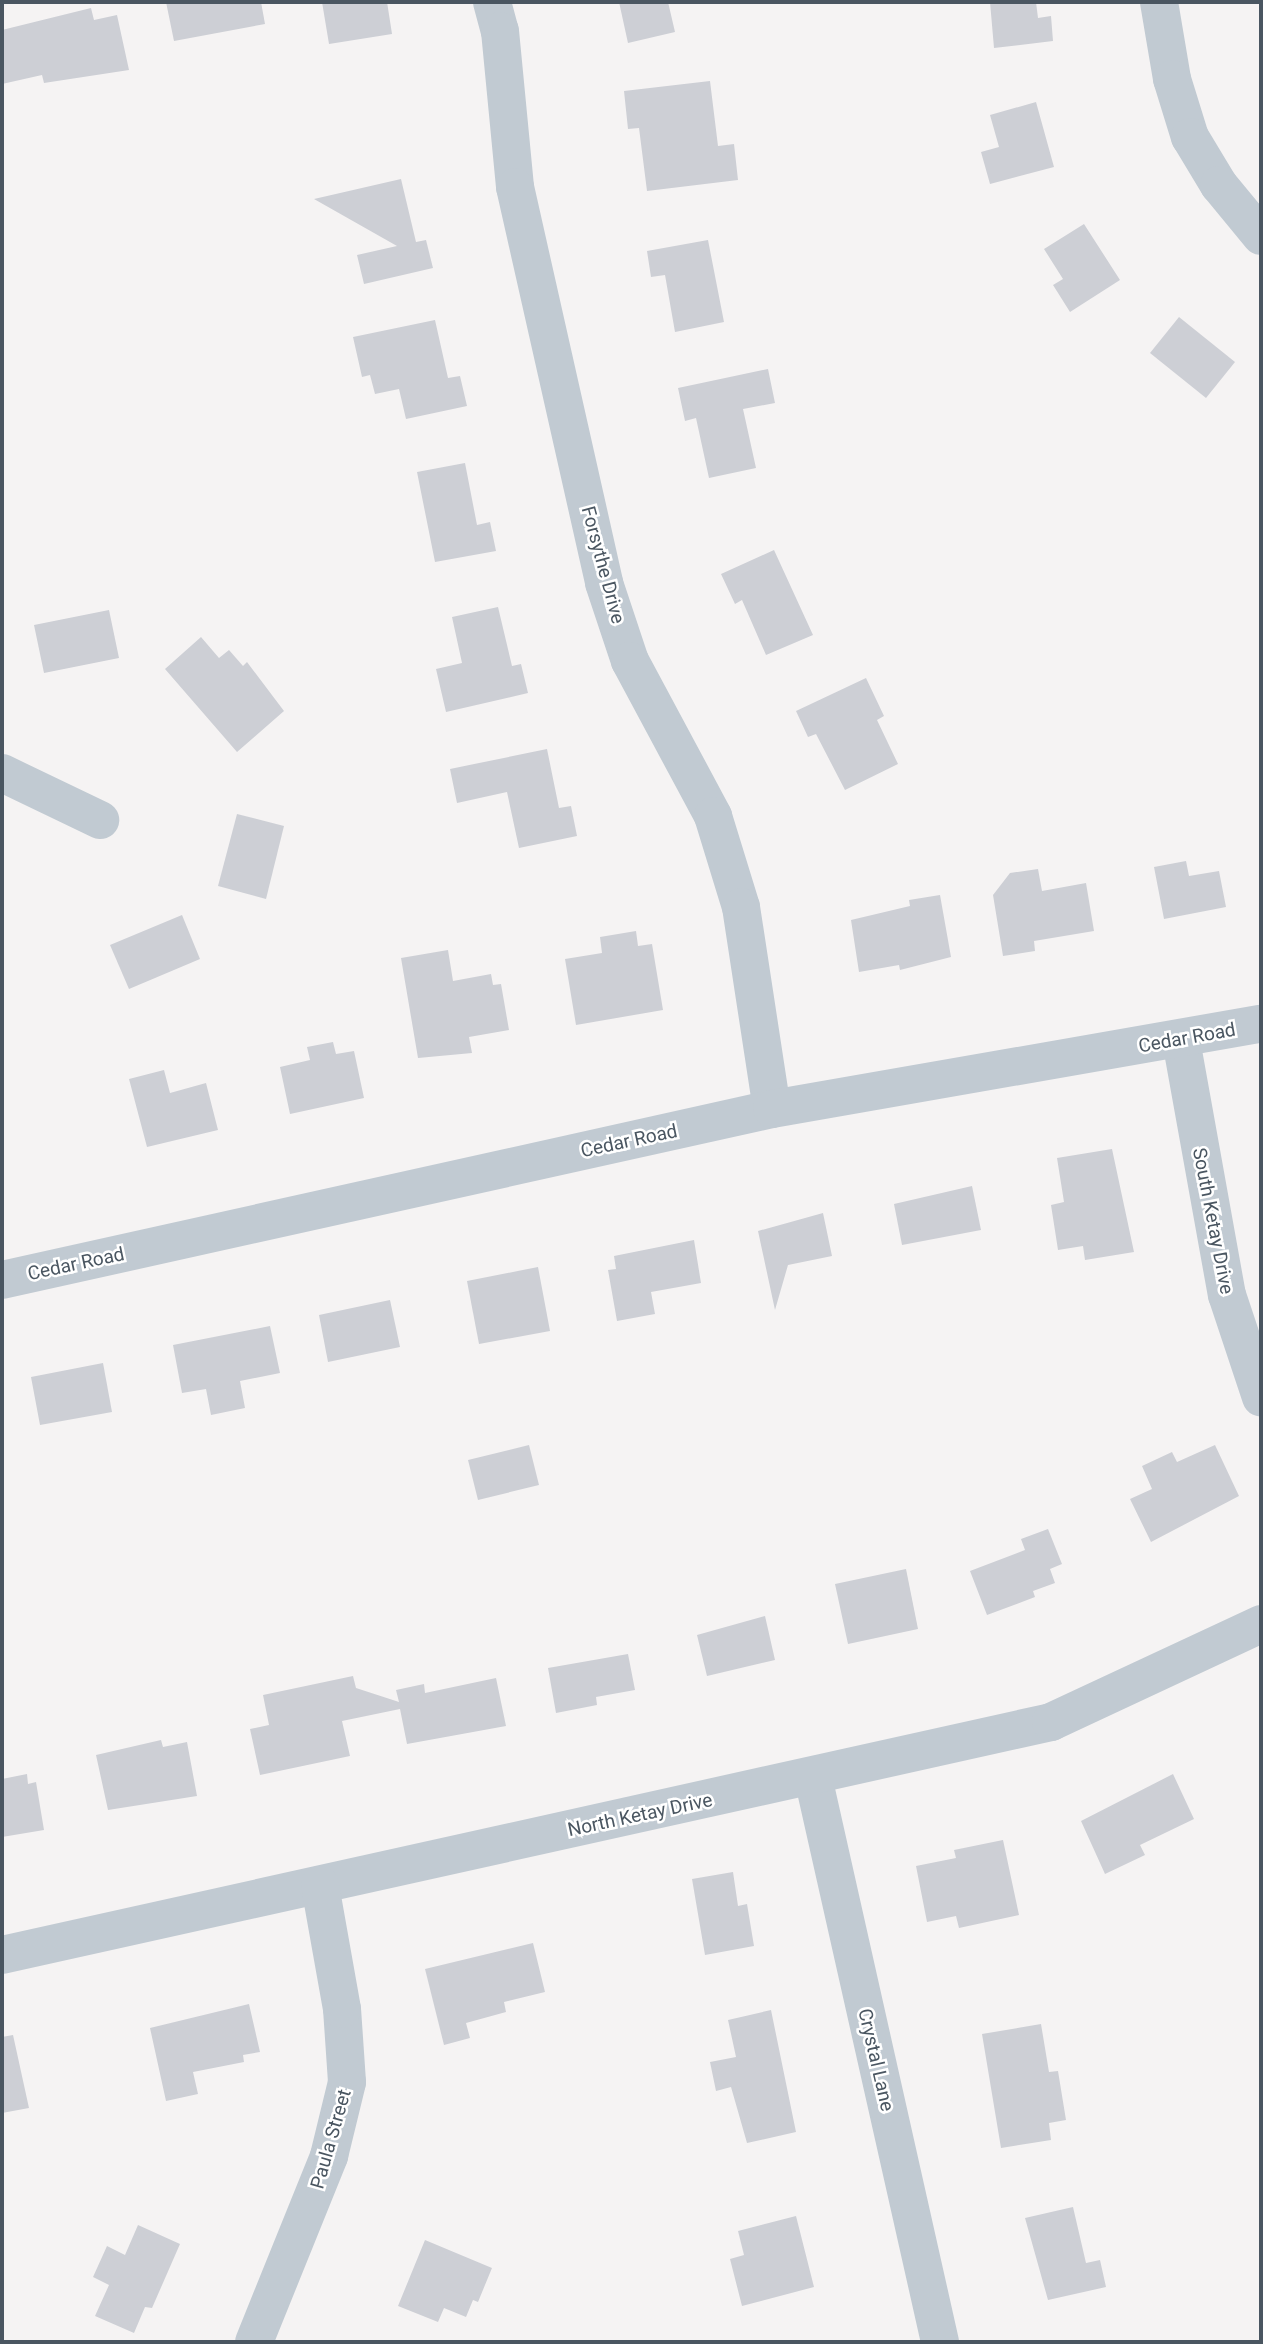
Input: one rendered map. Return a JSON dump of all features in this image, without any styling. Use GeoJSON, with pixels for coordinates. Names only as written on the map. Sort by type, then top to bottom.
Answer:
{"type":"FeatureCollection","features":[{"type":"Feature","properties":{"kind":"street","name":"Forsythe Drive"},"geometry":{"type":"LineString","coordinates":[[492,2],[500,31],[515,187],[604,583],[629,661],[713,816],[741,907],[772,1109]]}},
{"type":"Feature","properties":{"kind":"street"},"geometry":{"type":"LineString","coordinates":[[1159,2],[1172,79],[1190,137],[1219,185],[1261,236]]}},
{"type":"Feature","properties":{"kind":"street"},"geometry":{"type":"LineString","coordinates":[[2,773],[100,820]]}},
{"type":"Feature","properties":{"kind":"street","name":"Cedar Road"},"geometry":{"type":"LineString","coordinates":[[2,1280],[772,1109],[1261,1024]]}},
{"type":"Feature","properties":{"kind":"street","name":"South Ketay Drive"},"geometry":{"type":"LineString","coordinates":[[1181,1040],[1227,1296],[1261,1397]]}},
{"type":"Feature","properties":{"kind":"street","name":"North Ketay Drive"},"geometry":{"type":"LineString","coordinates":[[2,1955],[1051,1722],[1261,1624]]}},
{"type":"Feature","properties":{"kind":"street","name":"Crystal Lane"},"geometry":{"type":"LineString","coordinates":[[813,1777],[940,2342]]}},
{"type":"Feature","properties":{"kind":"street","name":"Paula Street"},"geometry":{"type":"LineString","coordinates":[[254,2342],[329,2156],[347,2082],[342,2009],[320,1885]]}},
{"type":"Feature","properties":{"kind":"building"},"geometry":{"type":"Polygon","coordinates":[[[166,2],[261,2],[265,24],[174,41],[166,2]]]}},
{"type":"Feature","properties":{"kind":"building"},"geometry":{"type":"Polygon","coordinates":[[[322,2],[387,2],[392,34],[329,44],[322,2]]]}},
{"type":"Feature","properties":{"kind":"building"},"geometry":{"type":"Polygon","coordinates":[[[619,2],[668,2],[675,32],[628,43],[619,2]]]}},
{"type":"Feature","properties":{"kind":"building"},"geometry":{"type":"Polygon","coordinates":[[[990,2],[1036,2],[1038,18],[1051,16],[1053,41],[994,48],[990,2]]]}},
{"type":"Feature","properties":{"kind":"building"},"geometry":{"type":"Polygon","coordinates":[[[91,8],[94,20],[117,15],[129,70],[44,83],[42,75],[2,84],[2,30],[91,8]]]}},
{"type":"Feature","properties":{"kind":"building"},"geometry":{"type":"Polygon","coordinates":[[[710,81],[718,146],[734,144],[738,180],[647,191],[639,128],[628,129],[624,91],[710,81]]]}},
{"type":"Feature","properties":{"kind":"building"},"geometry":{"type":"Polygon","coordinates":[[[1036,102],[1054,167],[990,184],[981,152],[999,147],[990,115],[1036,102]]]}},
{"type":"Feature","properties":{"kind":"building"},"geometry":{"type":"Polygon","coordinates":[[[401,179],[416,242],[426,240],[433,268],[364,284],[357,255],[397,246],[314,199],[401,179]]]}},
{"type":"Feature","properties":{"kind":"building"},"geometry":{"type":"Polygon","coordinates":[[[1084,224],[1120,280],[1070,312],[1053,285],[1063,279],[1044,249],[1084,224]]]}},
{"type":"Feature","properties":{"kind":"building"},"geometry":{"type":"Polygon","coordinates":[[[708,240],[724,322],[675,332],[665,275],[651,277],[647,251],[708,240]]]}},
{"type":"Feature","properties":{"kind":"building"},"geometry":{"type":"Polygon","coordinates":[[[1179,317],[1235,362],[1206,398],[1150,353],[1179,317]]]}},
{"type":"Feature","properties":{"kind":"building"},"geometry":{"type":"Polygon","coordinates":[[[435,320],[448,378],[460,376],[467,406],[406,419],[399,389],[375,394],[370,375],[362,377],[353,337],[435,320]]]}},
{"type":"Feature","properties":{"kind":"building"},"geometry":{"type":"Polygon","coordinates":[[[768,369],[775,403],[743,409],[756,468],[709,478],[696,418],[685,421],[678,388],[768,369]]]}},
{"type":"Feature","properties":{"kind":"building"},"geometry":{"type":"Polygon","coordinates":[[[465,463],[477,525],[490,522],[496,551],[435,562],[417,472],[465,463]]]}},
{"type":"Feature","properties":{"kind":"building"},"geometry":{"type":"Polygon","coordinates":[[[774,550],[813,635],[766,655],[742,600],[735,604],[721,574],[774,550]]]}},
{"type":"Feature","properties":{"kind":"building"},"geometry":{"type":"Polygon","coordinates":[[[498,607],[512,666],[521,664],[528,693],[446,712],[436,669],[462,663],[452,617],[498,607]]]}},
{"type":"Feature","properties":{"kind":"building"},"geometry":{"type":"Polygon","coordinates":[[[109,610],[119,658],[44,673],[34,625],[109,610]]]}},
{"type":"Feature","properties":{"kind":"building"},"geometry":{"type":"Polygon","coordinates":[[[201,637],[219,658],[229,650],[243,666],[247,662],[284,711],[237,752],[165,669],[201,637]]]}},
{"type":"Feature","properties":{"kind":"building"},"geometry":{"type":"Polygon","coordinates":[[[866,678],[884,716],[877,720],[898,764],[845,790],[816,734],[808,737],[796,711],[866,678]]]}},
{"type":"Feature","properties":{"kind":"building"},"geometry":{"type":"Polygon","coordinates":[[[547,749],[559,808],[571,806],[577,836],[519,848],[507,792],[457,803],[450,769],[547,749]]]}},
{"type":"Feature","properties":{"kind":"building"},"geometry":{"type":"Polygon","coordinates":[[[237,814],[284,826],[266,899],[218,886],[237,814]]]}},
{"type":"Feature","properties":{"kind":"building"},"geometry":{"type":"Polygon","coordinates":[[[1186,861],[1189,876],[1219,871],[1226,907],[1164,919],[1154,867],[1186,861]]]}},
{"type":"Feature","properties":{"kind":"building"},"geometry":{"type":"Polygon","coordinates":[[[1038,869],[1042,891],[1086,883],[1094,931],[1034,941],[1035,951],[1003,956],[993,895],[1010,873],[1038,869]]]}},
{"type":"Feature","properties":{"kind":"building"},"geometry":{"type":"Polygon","coordinates":[[[940,895],[951,957],[900,970],[899,965],[859,972],[851,920],[910,906],[909,900],[940,895]]]}},
{"type":"Feature","properties":{"kind":"building"},"geometry":{"type":"Polygon","coordinates":[[[182,915],[200,959],[129,989],[110,945],[182,915]]]}},
{"type":"Feature","properties":{"kind":"building"},"geometry":{"type":"Polygon","coordinates":[[[636,931],[638,946],[652,944],[663,1010],[576,1025],[565,959],[602,953],[600,937],[636,931]]]}},
{"type":"Feature","properties":{"kind":"building"},"geometry":{"type":"Polygon","coordinates":[[[448,950],[453,981],[491,974],[493,985],[501,984],[509,1030],[469,1037],[472,1053],[418,1058],[401,958],[448,950]]]}},
{"type":"Feature","properties":{"kind":"building"},"geometry":{"type":"Polygon","coordinates":[[[333,1042],[336,1054],[354,1051],[364,1098],[290,1114],[280,1067],[310,1060],[307,1047],[333,1042]]]}},
{"type":"Feature","properties":{"kind":"building"},"geometry":{"type":"Polygon","coordinates":[[[164,1070],[170,1093],[206,1083],[218,1130],[147,1147],[129,1079],[164,1070]]]}},
{"type":"Feature","properties":{"kind":"building"},"geometry":{"type":"Polygon","coordinates":[[[1112,1149],[1134,1252],[1085,1260],[1083,1246],[1058,1250],[1051,1205],[1064,1202],[1057,1158],[1112,1149]]]}},
{"type":"Feature","properties":{"kind":"building"},"geometry":{"type":"Polygon","coordinates":[[[972,1186],[981,1230],[902,1245],[894,1204],[972,1186]]]}},
{"type":"Feature","properties":{"kind":"building"},"geometry":{"type":"Polygon","coordinates":[[[823,1213],[832,1256],[788,1265],[775,1310],[758,1231],[823,1213]]]}},
{"type":"Feature","properties":{"kind":"building"},"geometry":{"type":"Polygon","coordinates":[[[694,1240],[701,1283],[651,1292],[655,1314],[617,1321],[608,1270],[616,1269],[614,1256],[694,1240]]]}},
{"type":"Feature","properties":{"kind":"building"},"geometry":{"type":"Polygon","coordinates":[[[538,1267],[550,1331],[479,1344],[467,1281],[538,1267]]]}},
{"type":"Feature","properties":{"kind":"building"},"geometry":{"type":"Polygon","coordinates":[[[390,1300],[400,1347],[328,1362],[319,1315],[390,1300]]]}},
{"type":"Feature","properties":{"kind":"building"},"geometry":{"type":"Polygon","coordinates":[[[270,1326],[280,1373],[240,1381],[245,1408],[211,1415],[206,1389],[182,1393],[173,1345],[270,1326]]]}},
{"type":"Feature","properties":{"kind":"building"},"geometry":{"type":"Polygon","coordinates":[[[103,1363],[112,1412],[40,1425],[31,1377],[103,1363]]]}},
{"type":"Feature","properties":{"kind":"building"},"geometry":{"type":"Polygon","coordinates":[[[529,1445],[539,1485],[478,1500],[468,1460],[529,1445]]]}},
{"type":"Feature","properties":{"kind":"building"},"geometry":{"type":"Polygon","coordinates":[[[1215,1445],[1239,1496],[1151,1542],[1130,1499],[1152,1489],[1142,1466],[1172,1452],[1177,1462],[1215,1445]]]}},
{"type":"Feature","properties":{"kind":"building"},"geometry":{"type":"Polygon","coordinates":[[[1048,1529],[1062,1564],[1050,1569],[1055,1583],[1033,1591],[1035,1597],[987,1615],[970,1571],[1025,1550],[1021,1539],[1048,1529]]]}},
{"type":"Feature","properties":{"kind":"building"},"geometry":{"type":"Polygon","coordinates":[[[906,1569],[918,1629],[848,1644],[835,1584],[906,1569]]]}},
{"type":"Feature","properties":{"kind":"building"},"geometry":{"type":"Polygon","coordinates":[[[765,1616],[775,1660],[707,1676],[697,1635],[765,1616]]]}},
{"type":"Feature","properties":{"kind":"building"},"geometry":{"type":"Polygon","coordinates":[[[628,1654],[635,1690],[596,1697],[597,1705],[556,1713],[548,1668],[628,1654]]]}},
{"type":"Feature","properties":{"kind":"building"},"geometry":{"type":"Polygon","coordinates":[[[353,1676],[356,1688],[399,1702],[396,1690],[424,1684],[425,1693],[496,1678],[506,1726],[407,1744],[400,1709],[342,1721],[350,1756],[260,1775],[250,1729],[269,1725],[263,1695],[353,1676]]]}},
{"type":"Feature","properties":{"kind":"building"},"geometry":{"type":"Polygon","coordinates":[[[161,1740],[163,1747],[187,1742],[197,1796],[108,1810],[96,1755],[161,1740]]]}},
{"type":"Feature","properties":{"kind":"building"},"geometry":{"type":"Polygon","coordinates":[[[27,1774],[28,1784],[36,1782],[44,1830],[2,1837],[2,1779],[27,1774]]]}},
{"type":"Feature","properties":{"kind":"building"},"geometry":{"type":"Polygon","coordinates":[[[1173,1774],[1194,1819],[1140,1845],[1145,1855],[1105,1874],[1081,1821],[1173,1774]]]}},
{"type":"Feature","properties":{"kind":"building"},"geometry":{"type":"Polygon","coordinates":[[[1003,1840],[1019,1915],[959,1928],[956,1916],[927,1922],[916,1866],[956,1858],[954,1850],[1003,1840]]]}},
{"type":"Feature","properties":{"kind":"building"},"geometry":{"type":"Polygon","coordinates":[[[733,1872],[738,1906],[747,1904],[754,1946],[705,1955],[692,1879],[733,1872]]]}},
{"type":"Feature","properties":{"kind":"building"},"geometry":{"type":"Polygon","coordinates":[[[533,1943],[545,1992],[504,2002],[506,2012],[466,2023],[470,2038],[444,2045],[425,1969],[533,1943]]]}},
{"type":"Feature","properties":{"kind":"building"},"geometry":{"type":"Polygon","coordinates":[[[249,2004],[260,2052],[243,2055],[244,2062],[193,2072],[198,2094],[166,2101],[150,2028],[249,2004]]]}},
{"type":"Feature","properties":{"kind":"building"},"geometry":{"type":"Polygon","coordinates":[[[771,2010],[796,2132],[747,2143],[731,2087],[716,2091],[710,2062],[736,2057],[728,2020],[771,2010]]]}},
{"type":"Feature","properties":{"kind":"building"},"geometry":{"type":"Polygon","coordinates":[[[1041,2024],[1049,2072],[1058,2071],[1066,2120],[1049,2123],[1051,2140],[1001,2148],[982,2034],[1041,2024]]]}},
{"type":"Feature","properties":{"kind":"building"},"geometry":{"type":"Polygon","coordinates":[[[13,2035],[29,2108],[2,2113],[2,2037],[13,2035]]]}},
{"type":"Feature","properties":{"kind":"building"},"geometry":{"type":"Polygon","coordinates":[[[1073,2207],[1086,2263],[1100,2260],[1106,2287],[1048,2300],[1025,2218],[1073,2207]]]}},
{"type":"Feature","properties":{"kind":"building"},"geometry":{"type":"Polygon","coordinates":[[[796,2216],[814,2287],[742,2306],[730,2259],[744,2255],[738,2231],[796,2216]]]}},
{"type":"Feature","properties":{"kind":"building"},"geometry":{"type":"Polygon","coordinates":[[[138,2225],[180,2244],[152,2308],[145,2307],[134,2333],[95,2316],[109,2285],[93,2277],[107,2246],[125,2255],[138,2225]]]}},
{"type":"Feature","properties":{"kind":"building"},"geometry":{"type":"Polygon","coordinates":[[[425,2240],[492,2268],[478,2302],[473,2300],[466,2317],[444,2308],[438,2322],[398,2306],[425,2240]]]}}]}
